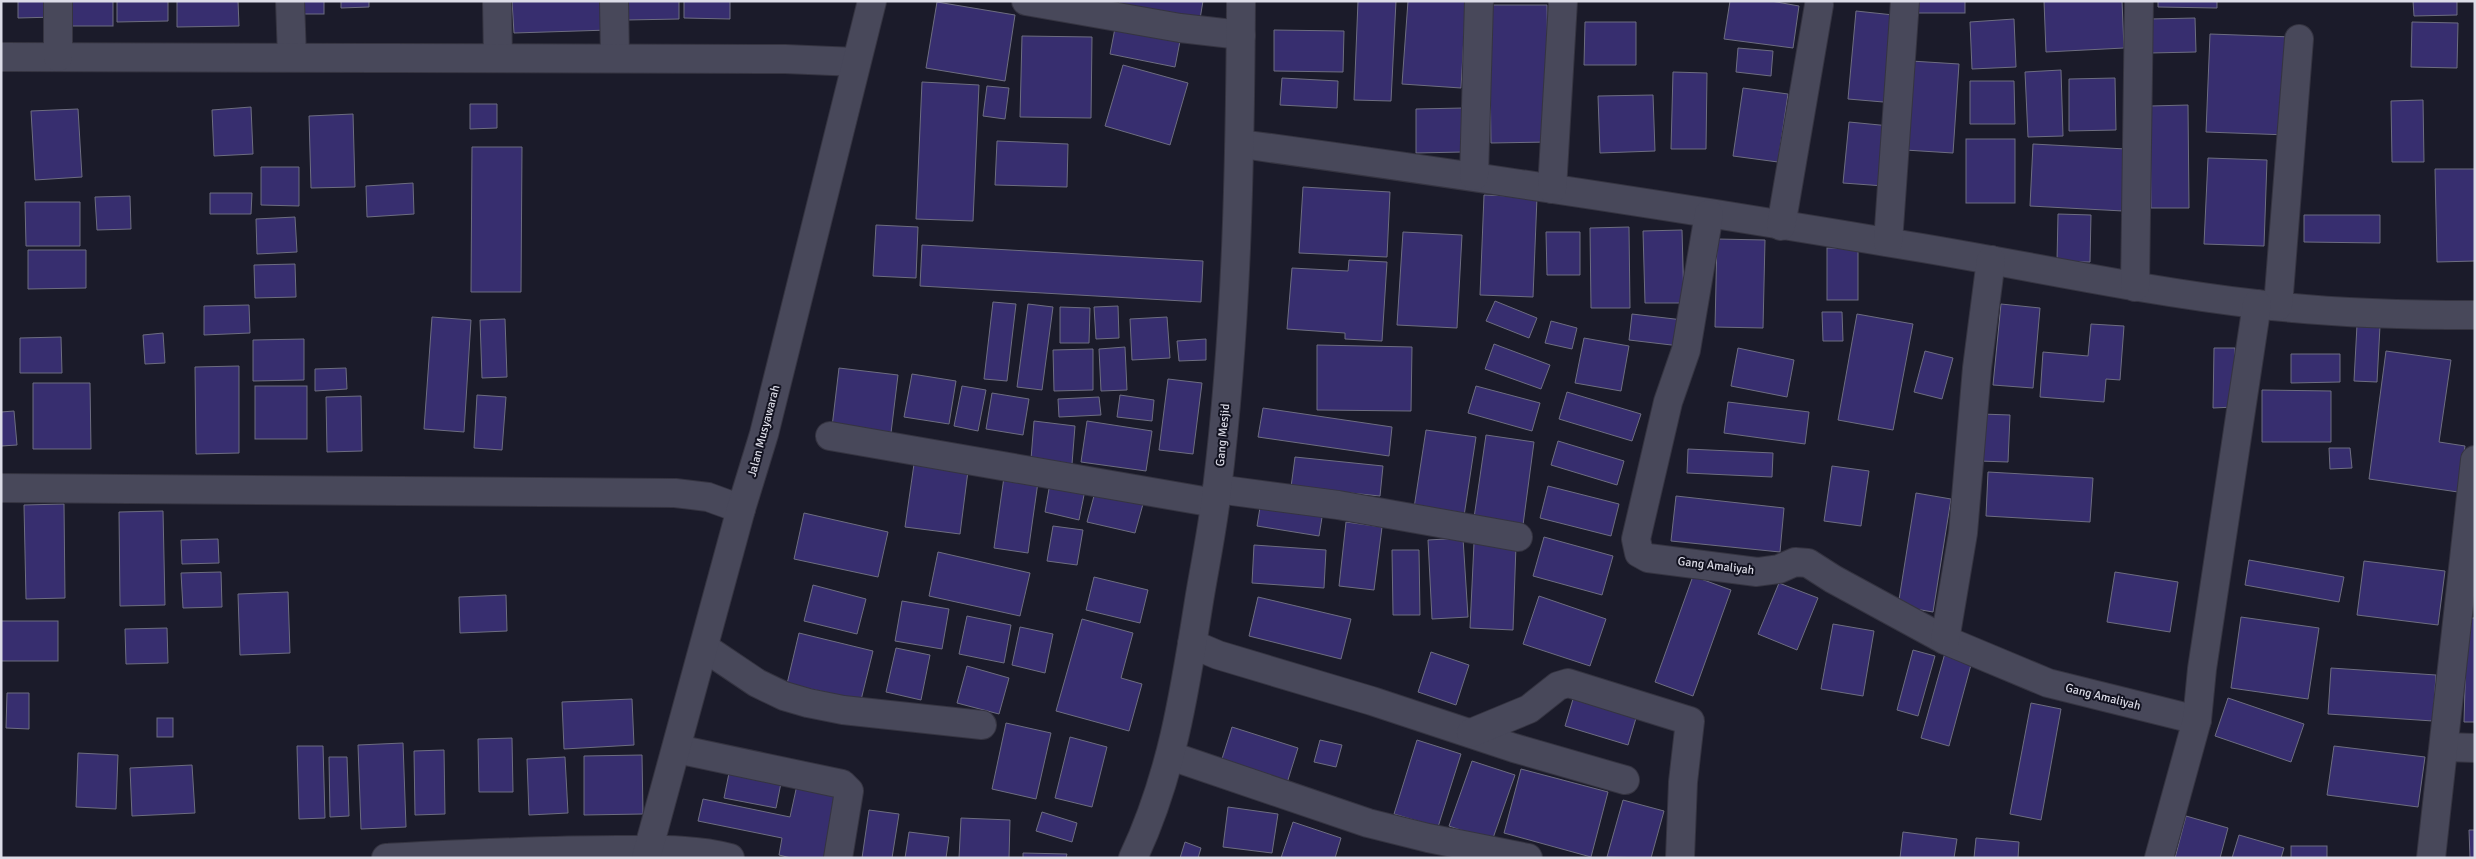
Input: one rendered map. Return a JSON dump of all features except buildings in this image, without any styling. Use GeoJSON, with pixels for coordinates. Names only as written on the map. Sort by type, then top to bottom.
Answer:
{"type":"FeatureCollection","features":[{"type":"Feature","properties":{"kind":"street"},"geometry":{"type":"LineString","coordinates":[[58,1],[58,57]]}},
{"type":"Feature","properties":{"kind":"street"},"geometry":{"type":"LineString","coordinates":[[290,1],[292,57]]}},
{"type":"Feature","properties":{"kind":"street"},"geometry":{"type":"LineString","coordinates":[[497,1],[498,58]]}},
{"type":"Feature","properties":{"kind":"street"},"geometry":{"type":"LineString","coordinates":[[614,1],[615,58]]}},
{"type":"Feature","properties":{"kind":"street","name":"Jalan Musyawarah"},"geometry":{"type":"LineString","coordinates":[[647,854],[705,648],[741,509],[764,434],[872,1]]}},
{"type":"Feature","properties":{"kind":"street"},"geometry":{"type":"LineString","coordinates":[[1026,1],[1180,28],[1241,35]]}},
{"type":"Feature","properties":{"kind":"street","name":"Gang Mesjid"},"geometry":{"type":"LineString","coordinates":[[1134,858],[1159,796],[1171,756],[1192,644],[1216,496],[1232,332],[1241,144],[1241,1]]}},
{"type":"Feature","properties":{"kind":"street"},"geometry":{"type":"LineString","coordinates":[[1474,176],[1479,1]]}},
{"type":"Feature","properties":{"kind":"street"},"geometry":{"type":"LineString","coordinates":[[1552,189],[1563,1]]}},
{"type":"Feature","properties":{"kind":"street"},"geometry":{"type":"LineString","coordinates":[[1888,242],[1905,1]]}},
{"type":"Feature","properties":{"kind":"street"},"geometry":{"type":"LineString","coordinates":[[2135,287],[2139,1]]}},
{"type":"Feature","properties":{"kind":"street"},"geometry":{"type":"LineString","coordinates":[[1781,226],[1819,5]]}},
{"type":"Feature","properties":{"kind":"street"},"geometry":{"type":"LineString","coordinates":[[2158,858],[2197,720],[2202,669],[2268,305],[2300,38]]}},
{"type":"Feature","properties":{"kind":"street"},"geometry":{"type":"LineString","coordinates":[[1,57],[615,58],[785,59],[856,62]]}},
{"type":"Feature","properties":{"kind":"street"},"geometry":{"type":"LineString","coordinates":[[1241,144],[1474,176],[1888,242],[2135,287],[2268,305],[2402,315],[2475,315]]}},
{"type":"Feature","properties":{"kind":"street","name":"Gang Amaliyah"},"geometry":{"type":"LineString","coordinates":[[1709,214],[1686,350],[1668,402],[1636,539],[1639,553],[1648,558],[1757,572],[1779,569],[1796,562],[1808,563],[1833,579],[1945,640],[2048,683],[2197,720]]}},
{"type":"Feature","properties":{"kind":"street"},"geometry":{"type":"LineString","coordinates":[[1945,640],[1963,533],[1976,377],[1991,260]]}},
{"type":"Feature","properties":{"kind":"street"},"geometry":{"type":"LineString","coordinates":[[830,436],[1216,496],[1338,505],[1518,537]]}},
{"type":"Feature","properties":{"kind":"street"},"geometry":{"type":"LineString","coordinates":[[2431,858],[2445,747],[2475,460]]}},
{"type":"Feature","properties":{"kind":"street"},"geometry":{"type":"LineString","coordinates":[[1,488],[675,493],[708,497],[741,509]]}},
{"type":"Feature","properties":{"kind":"street"},"geometry":{"type":"LineString","coordinates":[[1192,644],[1218,655],[1625,780]]}},
{"type":"Feature","properties":{"kind":"street"},"geometry":{"type":"LineString","coordinates":[[705,648],[757,683],[784,696],[808,704],[843,710],[982,725]]}},
{"type":"Feature","properties":{"kind":"street"},"geometry":{"type":"LineString","coordinates":[[1471,733],[1529,709],[1558,686],[1568,683],[1690,721],[1683,782],[1680,858]]}},
{"type":"Feature","properties":{"kind":"street"},"geometry":{"type":"LineString","coordinates":[[2445,747],[2475,748]]}},
{"type":"Feature","properties":{"kind":"street"},"geometry":{"type":"LineString","coordinates":[[677,749],[845,786],[849,791],[838,858]]}},
{"type":"Feature","properties":{"kind":"street"},"geometry":{"type":"LineString","coordinates":[[1171,756],[1368,823],[1428,838],[1528,858]]}},
{"type":"Feature","properties":{"kind":"street"},"geometry":{"type":"LineString","coordinates":[[386,858],[529,850],[647,854],[700,853],[730,858]]}}]}
